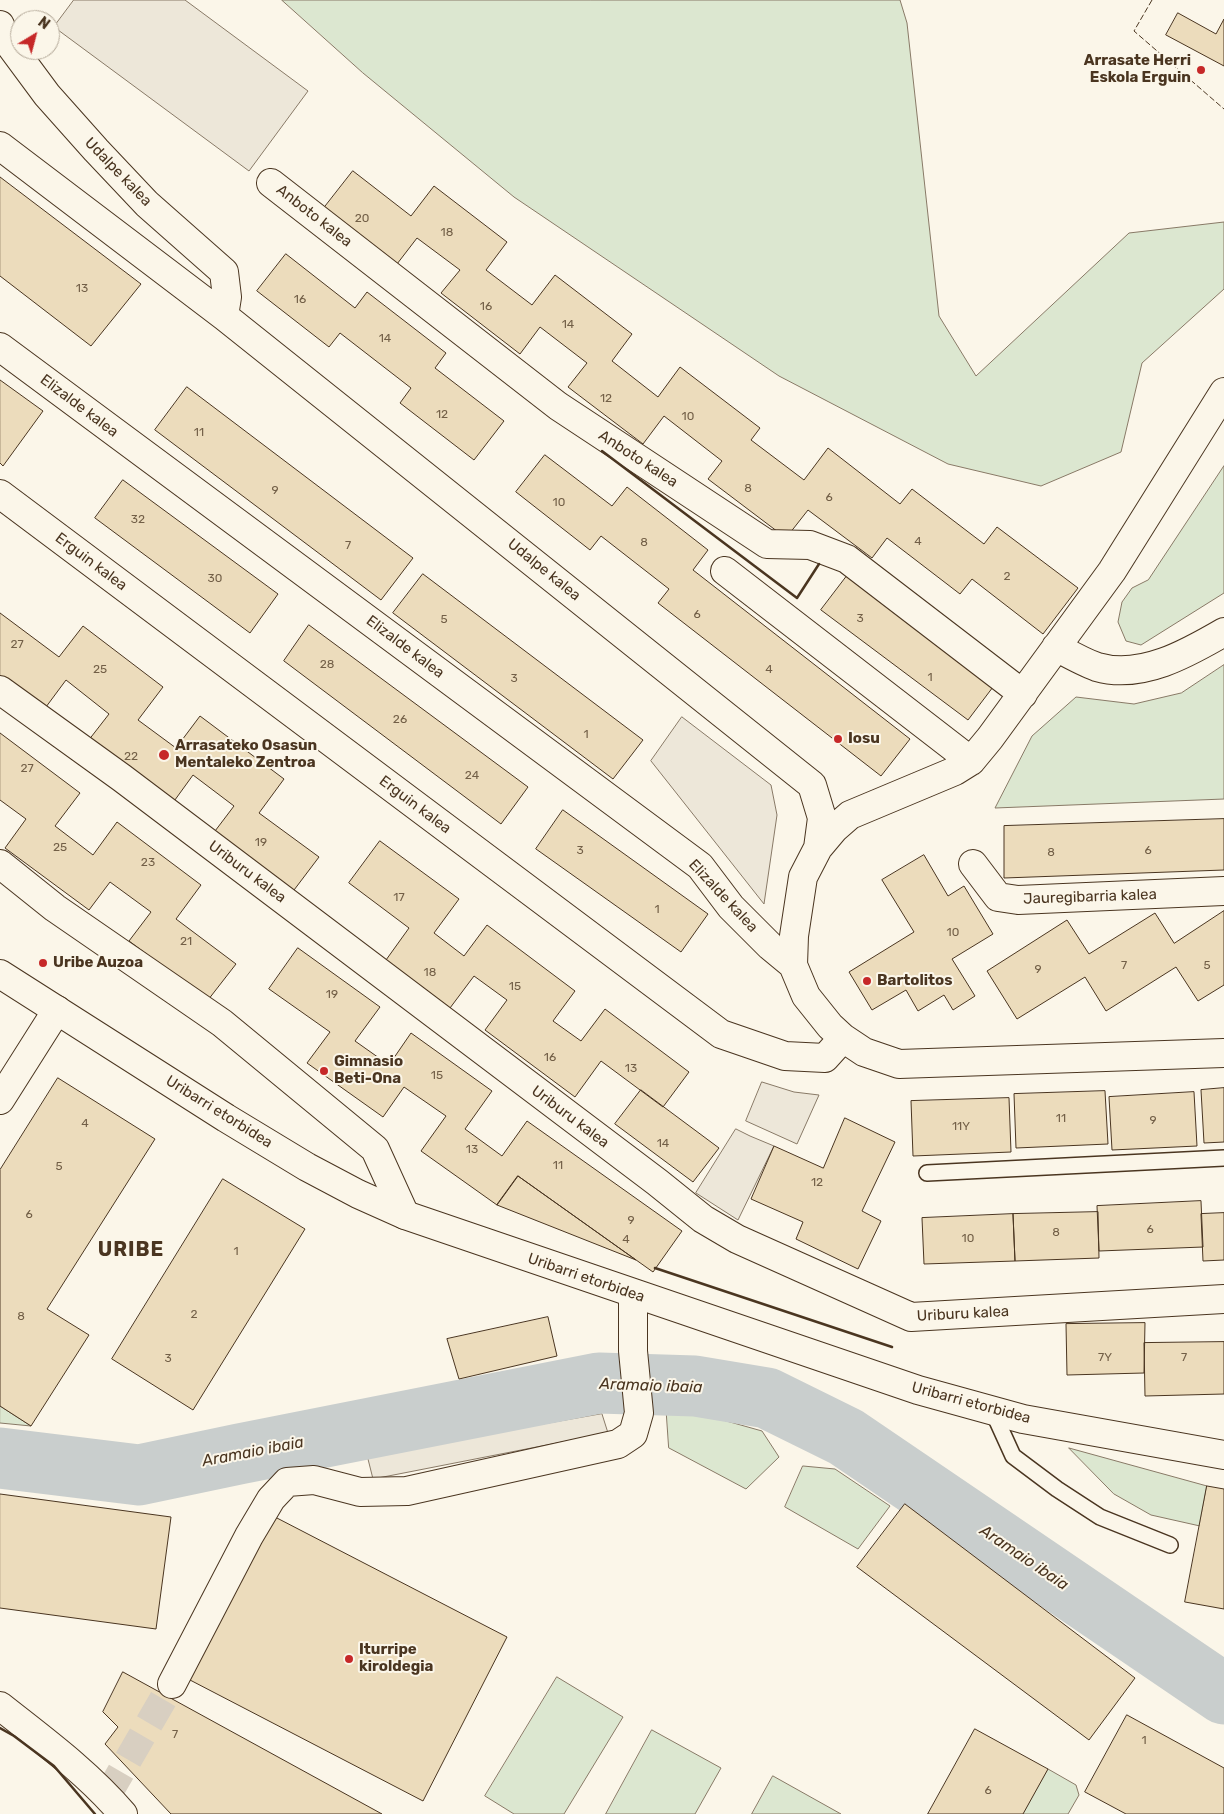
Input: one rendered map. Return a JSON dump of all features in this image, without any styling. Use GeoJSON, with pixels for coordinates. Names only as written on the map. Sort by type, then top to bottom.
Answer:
{"type":"FeatureCollection","features":[{"type":"Feature","properties":{"kind":"street","name":"Udalpe kalea"},"geometry":{"type":"LineString","coordinates":[[0,25],[7,41],[47,95],[96,150],[147,204],[224,272],[227,298],[224,316]]}},
{"type":"Feature","properties":{"kind":"street","name":"Udalpe kalea"},"geometry":{"type":"LineString","coordinates":[[0,146],[224,316],[812,785],[822,818],[818,848]]}},
{"type":"Feature","properties":{"kind":"street","name":"Anboto kalea"},"geometry":{"type":"LineString","coordinates":[[272,183],[558,406],[767,544],[810,545],[847,559],[1023,694]]}},
{"type":"Feature","properties":{"kind":"street","name":"Elizalde kalea"},"geometry":{"type":"LineString","coordinates":[[0,347],[700,866],[731,907],[770,946],[793,965]]}},
{"type":"Feature","properties":{"kind":"street"},"geometry":{"type":"LineString","coordinates":[[1224,392],[1112,571],[1023,694],[971,760],[955,771],[850,815],[834,829],[818,848],[803,877],[794,936],[793,965],[806,996],[830,1026],[864,1052],[899,1064],[1224,1053]]}},
{"type":"Feature","properties":{"kind":"street","name":"Erguin kalea"},"geometry":{"type":"LineString","coordinates":[[0,494],[721,1034],[785,1056],[825,1058],[844,1038]]}},
{"type":"Feature","properties":{"kind":"street"},"geometry":{"type":"LineString","coordinates":[[725,571],[971,760]]}},
{"type":"Feature","properties":{"kind":"street"},"geometry":{"type":"LineString","coordinates":[[1056,647],[1098,667],[1122,670],[1155,666],[1189,652],[1224,632]]}},
{"type":"Feature","properties":{"kind":"street","name":"Uriburu kalea"},"geometry":{"type":"LineString","coordinates":[[0,690],[122,778],[657,1182],[703,1219],[737,1239],[911,1317],[1224,1299]]}},
{"type":"Feature","properties":{"kind":"street"},"geometry":{"type":"LineString","coordinates":[[0,864],[55,908],[222,1023],[375,1149],[405,1215]]}},
{"type":"Feature","properties":{"kind":"street","name":"Jauregibarria kalea"},"geometry":{"type":"LineString","coordinates":[[973,864],[998,897],[1018,900],[1224,891]]}},
{"type":"Feature","properties":{"kind":"street","name":"Uribarri etorbidea"},"geometry":{"type":"LineString","coordinates":[[0,974],[226,1118],[308,1167],[358,1194],[405,1215],[918,1390],[993,1412],[1145,1442],[1224,1455]]}},
{"type":"Feature","properties":{"kind":"street"},"geometry":{"type":"LineString","coordinates":[[0,1100],[57,1010]]}},
{"type":"Feature","properties":{"kind":"street"},"geometry":{"type":"LineString","coordinates":[[172,1684],[249,1536],[271,1499],[287,1482],[314,1480],[360,1492],[407,1491],[618,1444],[633,1434],[639,1413],[633,1351],[633,1294]]}},
{"type":"Feature","properties":{"kind":"street"},"geometry":{"type":"LineString","coordinates":[[0,1706],[68,1759],[123,1814]]}},
{"type":"Feature","properties":{"kind":"lane"},"geometry":{"type":"LineString","coordinates":[[927,1173],[1224,1158]]}},
{"type":"Feature","properties":{"kind":"lane"},"geometry":{"type":"LineString","coordinates":[[993,1412],[1013,1456],[1100,1517],[1170,1545]]}},
{"type":"Feature","properties":{"kind":"green space"},"geometry":{"type":"Polygon","coordinates":[[[282,0],[900,0],[907,23],[939,316],[976,376],[1129,233],[1224,222],[1224,289],[1142,363],[1121,452],[1041,486],[948,464],[779,376],[514,197],[363,73],[282,0]]]}},
{"type":"Feature","properties":{"kind":"green space"},"geometry":{"type":"Polygon","coordinates":[[[1224,466],[1224,593],[1141,645],[1126,641],[1118,622],[1122,602],[1132,588],[1148,580],[1224,466]]]}},
{"type":"Feature","properties":{"kind":"green space"},"geometry":{"type":"Polygon","coordinates":[[[1224,665],[1224,799],[995,808],[1032,736],[1076,697],[1134,704],[1181,693],[1224,665]]]}},
{"type":"Feature","properties":{"kind":"green space"},"geometry":{"type":"Polygon","coordinates":[[[666,1404],[762,1431],[779,1457],[746,1489],[669,1448],[666,1404]]]}},
{"type":"Feature","properties":{"kind":"green space"},"geometry":{"type":"Polygon","coordinates":[[[0,1406],[31,1426],[0,1423],[0,1406]]]}},
{"type":"Feature","properties":{"kind":"green space"},"geometry":{"type":"Polygon","coordinates":[[[1069,1448],[1207,1486],[1200,1526],[1151,1515],[1114,1494],[1069,1448]]]}},
{"type":"Feature","properties":{"kind":"green space"},"geometry":{"type":"Polygon","coordinates":[[[803,1466],[835,1469],[890,1506],[858,1549],[785,1507],[803,1466]]]}},
{"type":"Feature","properties":{"kind":"green space"},"geometry":{"type":"Polygon","coordinates":[[[557,1677],[623,1717],[564,1814],[514,1814],[485,1796],[557,1677]]]}},
{"type":"Feature","properties":{"kind":"green space"},"geometry":{"type":"Polygon","coordinates":[[[652,1730],[721,1768],[695,1814],[606,1814],[652,1730]]]}},
{"type":"Feature","properties":{"kind":"green space"},"geometry":{"type":"Polygon","coordinates":[[[1048,1769],[1076,1785],[1079,1795],[1068,1814],[1023,1814],[1048,1769]]]}},
{"type":"Feature","properties":{"kind":"green space"},"geometry":{"type":"Polygon","coordinates":[[[773,1776],[841,1814],[752,1814],[773,1776]]]}},
{"type":"Feature","properties":{"kind":"shaded area"},"geometry":{"type":"Polygon","coordinates":[[[74,0],[185,0],[308,91],[249,171],[60,31],[60,19],[74,0]]]}},
{"type":"Feature","properties":{"kind":"shaded area"},"geometry":{"type":"Polygon","coordinates":[[[682,717],[771,785],[777,815],[764,904],[651,761],[682,717]]]}},
{"type":"Feature","properties":{"kind":"shaded area"},"geometry":{"type":"Polygon","coordinates":[[[762,1082],[794,1092],[819,1095],[797,1144],[746,1121],[762,1082]]]}},
{"type":"Feature","properties":{"kind":"shaded area"},"geometry":{"type":"Polygon","coordinates":[[[736,1129],[774,1146],[738,1220],[696,1193],[736,1129]]]}},
{"type":"Feature","properties":{"kind":"shaded area"},"geometry":{"type":"Polygon","coordinates":[[[602,1414],[608,1433],[373,1479],[367,1455],[602,1414]]]}},
{"type":"Feature","properties":{"kind":"building"},"geometry":{"type":"Polygon","coordinates":[[[1178,13],[1216,34],[1224,19],[1224,66],[1166,35],[1178,13]]]}},
{"type":"Feature","properties":{"kind":"building"},"geometry":{"type":"Polygon","coordinates":[[[353,171],[411,216],[434,186],[507,242],[486,270],[532,305],[555,275],[632,334],[612,361],[658,397],[680,367],[760,428],[751,440],[804,480],[828,448],[900,504],[912,489],[984,544],[997,527],[1078,588],[1043,634],[972,579],[960,594],[887,538],[872,558],[808,510],[786,538],[708,479],[722,461],[664,416],[643,444],[568,387],[587,363],[540,327],[520,354],[441,293],[460,270],[417,238],[397,264],[324,208],[353,171]]]}},
{"type":"Feature","properties":{"kind":"building"},"geometry":{"type":"Polygon","coordinates":[[[0,177],[141,284],[91,346],[0,276],[0,177]]]}},
{"type":"Feature","properties":{"kind":"building"},"geometry":{"type":"Polygon","coordinates":[[[286,254],[355,308],[367,292],[446,353],[435,368],[504,421],[474,460],[400,403],[411,388],[340,333],[329,347],[257,291],[286,254]]]}},
{"type":"Feature","properties":{"kind":"building"},"geometry":{"type":"Polygon","coordinates":[[[0,380],[43,411],[3,466],[0,463],[0,380]]]}},
{"type":"Feature","properties":{"kind":"building"},"geometry":{"type":"Polygon","coordinates":[[[187,387],[413,558],[381,600],[155,430],[187,387]]]}},
{"type":"Feature","properties":{"kind":"building"},"geometry":{"type":"Polygon","coordinates":[[[545,455],[612,506],[627,487],[708,550],[693,570],[910,739],[881,776],[658,603],[669,589],[601,536],[590,550],[516,492],[545,455]]]}},
{"type":"Feature","properties":{"kind":"building"},"geometry":{"type":"Polygon","coordinates":[[[123,480],[278,594],[250,633],[95,518],[123,480]]]}},
{"type":"Feature","properties":{"kind":"building"},"geometry":{"type":"Polygon","coordinates":[[[850,572],[996,683],[968,720],[821,610],[850,572]]]}},
{"type":"Feature","properties":{"kind":"building"},"geometry":{"type":"Polygon","coordinates":[[[423,574],[643,740],[613,779],[393,613],[423,574]]]}},
{"type":"Feature","properties":{"kind":"building"},"geometry":{"type":"Polygon","coordinates":[[[0,613],[59,657],[83,626],[163,687],[138,720],[176,748],[200,716],[284,779],[259,813],[319,857],[291,894],[212,835],[234,806],[193,775],[172,804],[88,741],[109,714],[66,680],[43,711],[0,679],[0,613]]]}},
{"type":"Feature","properties":{"kind":"building"},"geometry":{"type":"Polygon","coordinates":[[[309,625],[528,787],[501,824],[284,661],[309,625]]]}},
{"type":"Feature","properties":{"kind":"building"},"geometry":{"type":"Polygon","coordinates":[[[0,733],[80,793],[55,826],[93,855],[117,822],[201,885],[176,919],[236,964],[208,1000],[129,941],[151,912],[110,882],[89,910],[5,848],[26,819],[0,800],[0,733]]]}},
{"type":"Feature","properties":{"kind":"building"},"geometry":{"type":"Polygon","coordinates":[[[563,810],[708,914],[681,952],[536,849],[563,810]]]}},
{"type":"Feature","properties":{"kind":"building"},"geometry":{"type":"Polygon","coordinates":[[[1224,819],[1224,870],[1004,878],[1004,826],[1224,819]]]}},
{"type":"Feature","properties":{"kind":"building"},"geometry":{"type":"Polygon","coordinates":[[[380,841],[459,899],[434,933],[464,956],[487,925],[575,991],[553,1021],[581,1041],[605,1009],[689,1072],[663,1107],[601,1061],[575,1097],[485,1030],[507,1000],[474,976],[450,1008],[386,960],[409,928],[349,883],[380,841]]]}},
{"type":"Feature","properties":{"kind":"building"},"geometry":{"type":"Polygon","coordinates":[[[924,855],[948,896],[964,886],[993,934],[952,959],[975,996],[953,1010],[944,995],[918,1011],[906,990],[872,1010],[849,972],[914,932],[882,880],[924,855]]]}},
{"type":"Feature","properties":{"kind":"building"},"geometry":{"type":"Polygon","coordinates":[[[1224,911],[1224,985],[1198,1001],[1176,967],[1106,1011],[1085,977],[1017,1019],[987,971],[1067,920],[1089,954],[1155,913],[1174,943],[1224,911]]]}},
{"type":"Feature","properties":{"kind":"building"},"geometry":{"type":"Polygon","coordinates":[[[298,948],[380,1007],[355,1041],[389,1065],[411,1033],[492,1091],[465,1129],[502,1156],[527,1121],[682,1231],[653,1272],[518,1176],[497,1205],[421,1151],[446,1116],[404,1087],[383,1117],[307,1063],[330,1032],[269,989],[298,948]]]}},
{"type":"Feature","properties":{"kind":"building"},"geometry":{"type":"Polygon","coordinates":[[[58,1078],[155,1139],[47,1309],[89,1335],[31,1426],[0,1406],[0,1170],[58,1078]]]}},
{"type":"Feature","properties":{"kind":"building"},"geometry":{"type":"Polygon","coordinates":[[[1224,1088],[1224,1142],[1204,1143],[1201,1090],[1224,1088]]]}},
{"type":"Feature","properties":{"kind":"building"},"geometry":{"type":"Polygon","coordinates":[[[641,1090],[719,1148],[693,1182],[615,1124],[641,1090]]]}},
{"type":"Feature","properties":{"kind":"building"},"geometry":{"type":"Polygon","coordinates":[[[1105,1091],[1108,1144],[1016,1148],[1014,1094],[1105,1091]]]}},
{"type":"Feature","properties":{"kind":"building"},"geometry":{"type":"Polygon","coordinates":[[[1194,1092],[1197,1146],[1112,1150],[1109,1097],[1194,1092]]]}},
{"type":"Feature","properties":{"kind":"building"},"geometry":{"type":"Polygon","coordinates":[[[1009,1098],[1011,1152],[913,1156],[911,1101],[1009,1098]]]}},
{"type":"Feature","properties":{"kind":"building"},"geometry":{"type":"Polygon","coordinates":[[[845,1118],[895,1142],[862,1211],[881,1221],[858,1269],[796,1239],[803,1222],[751,1199],[774,1146],[823,1168],[845,1118]]]}},
{"type":"Feature","properties":{"kind":"building"},"geometry":{"type":"Polygon","coordinates":[[[518,1176],[636,1260],[497,1205],[518,1176]]]}},
{"type":"Feature","properties":{"kind":"building"},"geometry":{"type":"Polygon","coordinates":[[[223,1179],[305,1229],[193,1410],[112,1359],[223,1179]]]}},
{"type":"Feature","properties":{"kind":"building"},"geometry":{"type":"Polygon","coordinates":[[[1201,1201],[1203,1247],[1099,1251],[1097,1206],[1201,1201]]]}},
{"type":"Feature","properties":{"kind":"building"},"geometry":{"type":"Polygon","coordinates":[[[1098,1212],[1099,1258],[1015,1261],[1013,1214],[1098,1212]]]}},
{"type":"Feature","properties":{"kind":"building"},"geometry":{"type":"Polygon","coordinates":[[[1224,1213],[1224,1260],[1203,1261],[1201,1214],[1224,1213]]]}},
{"type":"Feature","properties":{"kind":"building"},"geometry":{"type":"Polygon","coordinates":[[[1013,1214],[1015,1261],[924,1264],[922,1218],[1013,1214]]]}},
{"type":"Feature","properties":{"kind":"building"},"geometry":{"type":"Polygon","coordinates":[[[548,1317],[557,1356],[459,1379],[447,1339],[548,1317]]]}},
{"type":"Feature","properties":{"kind":"building"},"geometry":{"type":"Polygon","coordinates":[[[1145,1323],[1144,1373],[1067,1375],[1066,1324],[1145,1323]]]}},
{"type":"Feature","properties":{"kind":"building"},"geometry":{"type":"Polygon","coordinates":[[[1224,1342],[1224,1394],[1145,1396],[1144,1343],[1224,1342]]]}},
{"type":"Feature","properties":{"kind":"building"},"geometry":{"type":"Polygon","coordinates":[[[1207,1486],[1224,1489],[1224,1609],[1185,1602],[1207,1486]]]}},
{"type":"Feature","properties":{"kind":"building"},"geometry":{"type":"Polygon","coordinates":[[[0,1494],[171,1517],[156,1629],[0,1608],[0,1494]]]}},
{"type":"Feature","properties":{"kind":"building"},"geometry":{"type":"Polygon","coordinates":[[[905,1504],[1135,1678],[1089,1740],[857,1567],[905,1504]]]}},
{"type":"Feature","properties":{"kind":"building","name":"Iturripe kiroldegia"},"geometry":{"type":"Polygon","coordinates":[[[275,1517],[507,1637],[423,1801],[190,1680],[275,1517]]]}},
{"type":"Feature","properties":{"kind":"building"},"geometry":{"type":"Polygon","coordinates":[[[123,1672],[382,1814],[171,1814],[105,1744],[118,1727],[103,1712],[123,1672]]]}},
{"type":"Feature","properties":{"kind":"building"},"geometry":{"type":"Polygon","coordinates":[[[1127,1715],[1224,1768],[1224,1814],[1126,1814],[1085,1792],[1127,1715]]]}},
{"type":"Feature","properties":{"kind":"building"},"geometry":{"type":"Polygon","coordinates":[[[975,1729],[1048,1769],[1023,1814],[928,1814],[975,1729]]]}},
{"type":"Feature","properties":{"kind":"waterway","name":"Aramaio ibaia"},"geometry":{"type":"LineString","coordinates":[[0,1458],[139,1475],[599,1383],[695,1386],[767,1398],[846,1437],[1224,1694]]}},
{"type":"Feature","properties":{"kind":"tunnel"},"geometry":{"type":"LineString","coordinates":[[107,1796],[172,1684]]}},
{"type":"Feature","properties":{"kind":"fence"},"geometry":{"type":"LineString","coordinates":[[1152,0],[1134,31],[1224,109]]}},
{"type":"Feature","properties":{"kind":"wall"},"geometry":{"type":"LineString","coordinates":[[602,451],[797,598],[819,564]]}},
{"type":"Feature","properties":{"kind":"wall"},"geometry":{"type":"LineString","coordinates":[[655,1268],[892,1347]]}},
{"type":"Feature","properties":{"kind":"wall"},"geometry":{"type":"LineString","coordinates":[[0,1728],[14,1736],[54,1766],[95,1814]]}},
{"type":"Feature","properties":{"kind":"place","name":"Arrasate Herri Eskola Erguin"},"geometry":{"type":"Point","coordinates":[1201,70]}},
{"type":"Feature","properties":{"kind":"place","name":"Iosu"},"geometry":{"type":"Point","coordinates":[838,739]}},
{"type":"Feature","properties":{"kind":"place","name":"Arrasateko Osasun Mentaleko Zentroa"},"geometry":{"type":"Point","coordinates":[164,755]}},
{"type":"Feature","properties":{"kind":"place","name":"Uribe Auzoa"},"geometry":{"type":"Point","coordinates":[43,963]}},
{"type":"Feature","properties":{"kind":"place","name":"Bartolitos"},"geometry":{"type":"Point","coordinates":[867,981]}},
{"type":"Feature","properties":{"kind":"place","name":"Gimnasio Beti-Ona"},"geometry":{"type":"Point","coordinates":[324,1071]}},
{"type":"Feature","properties":{"kind":"place","name":"Iturripe kiroldegia"},"geometry":{"type":"Point","coordinates":[349,1659]}},
{"type":"Feature","properties":{"kind":"district","name":"URIBE"},"geometry":{"type":"Point","coordinates":[131,1250]}}]}
